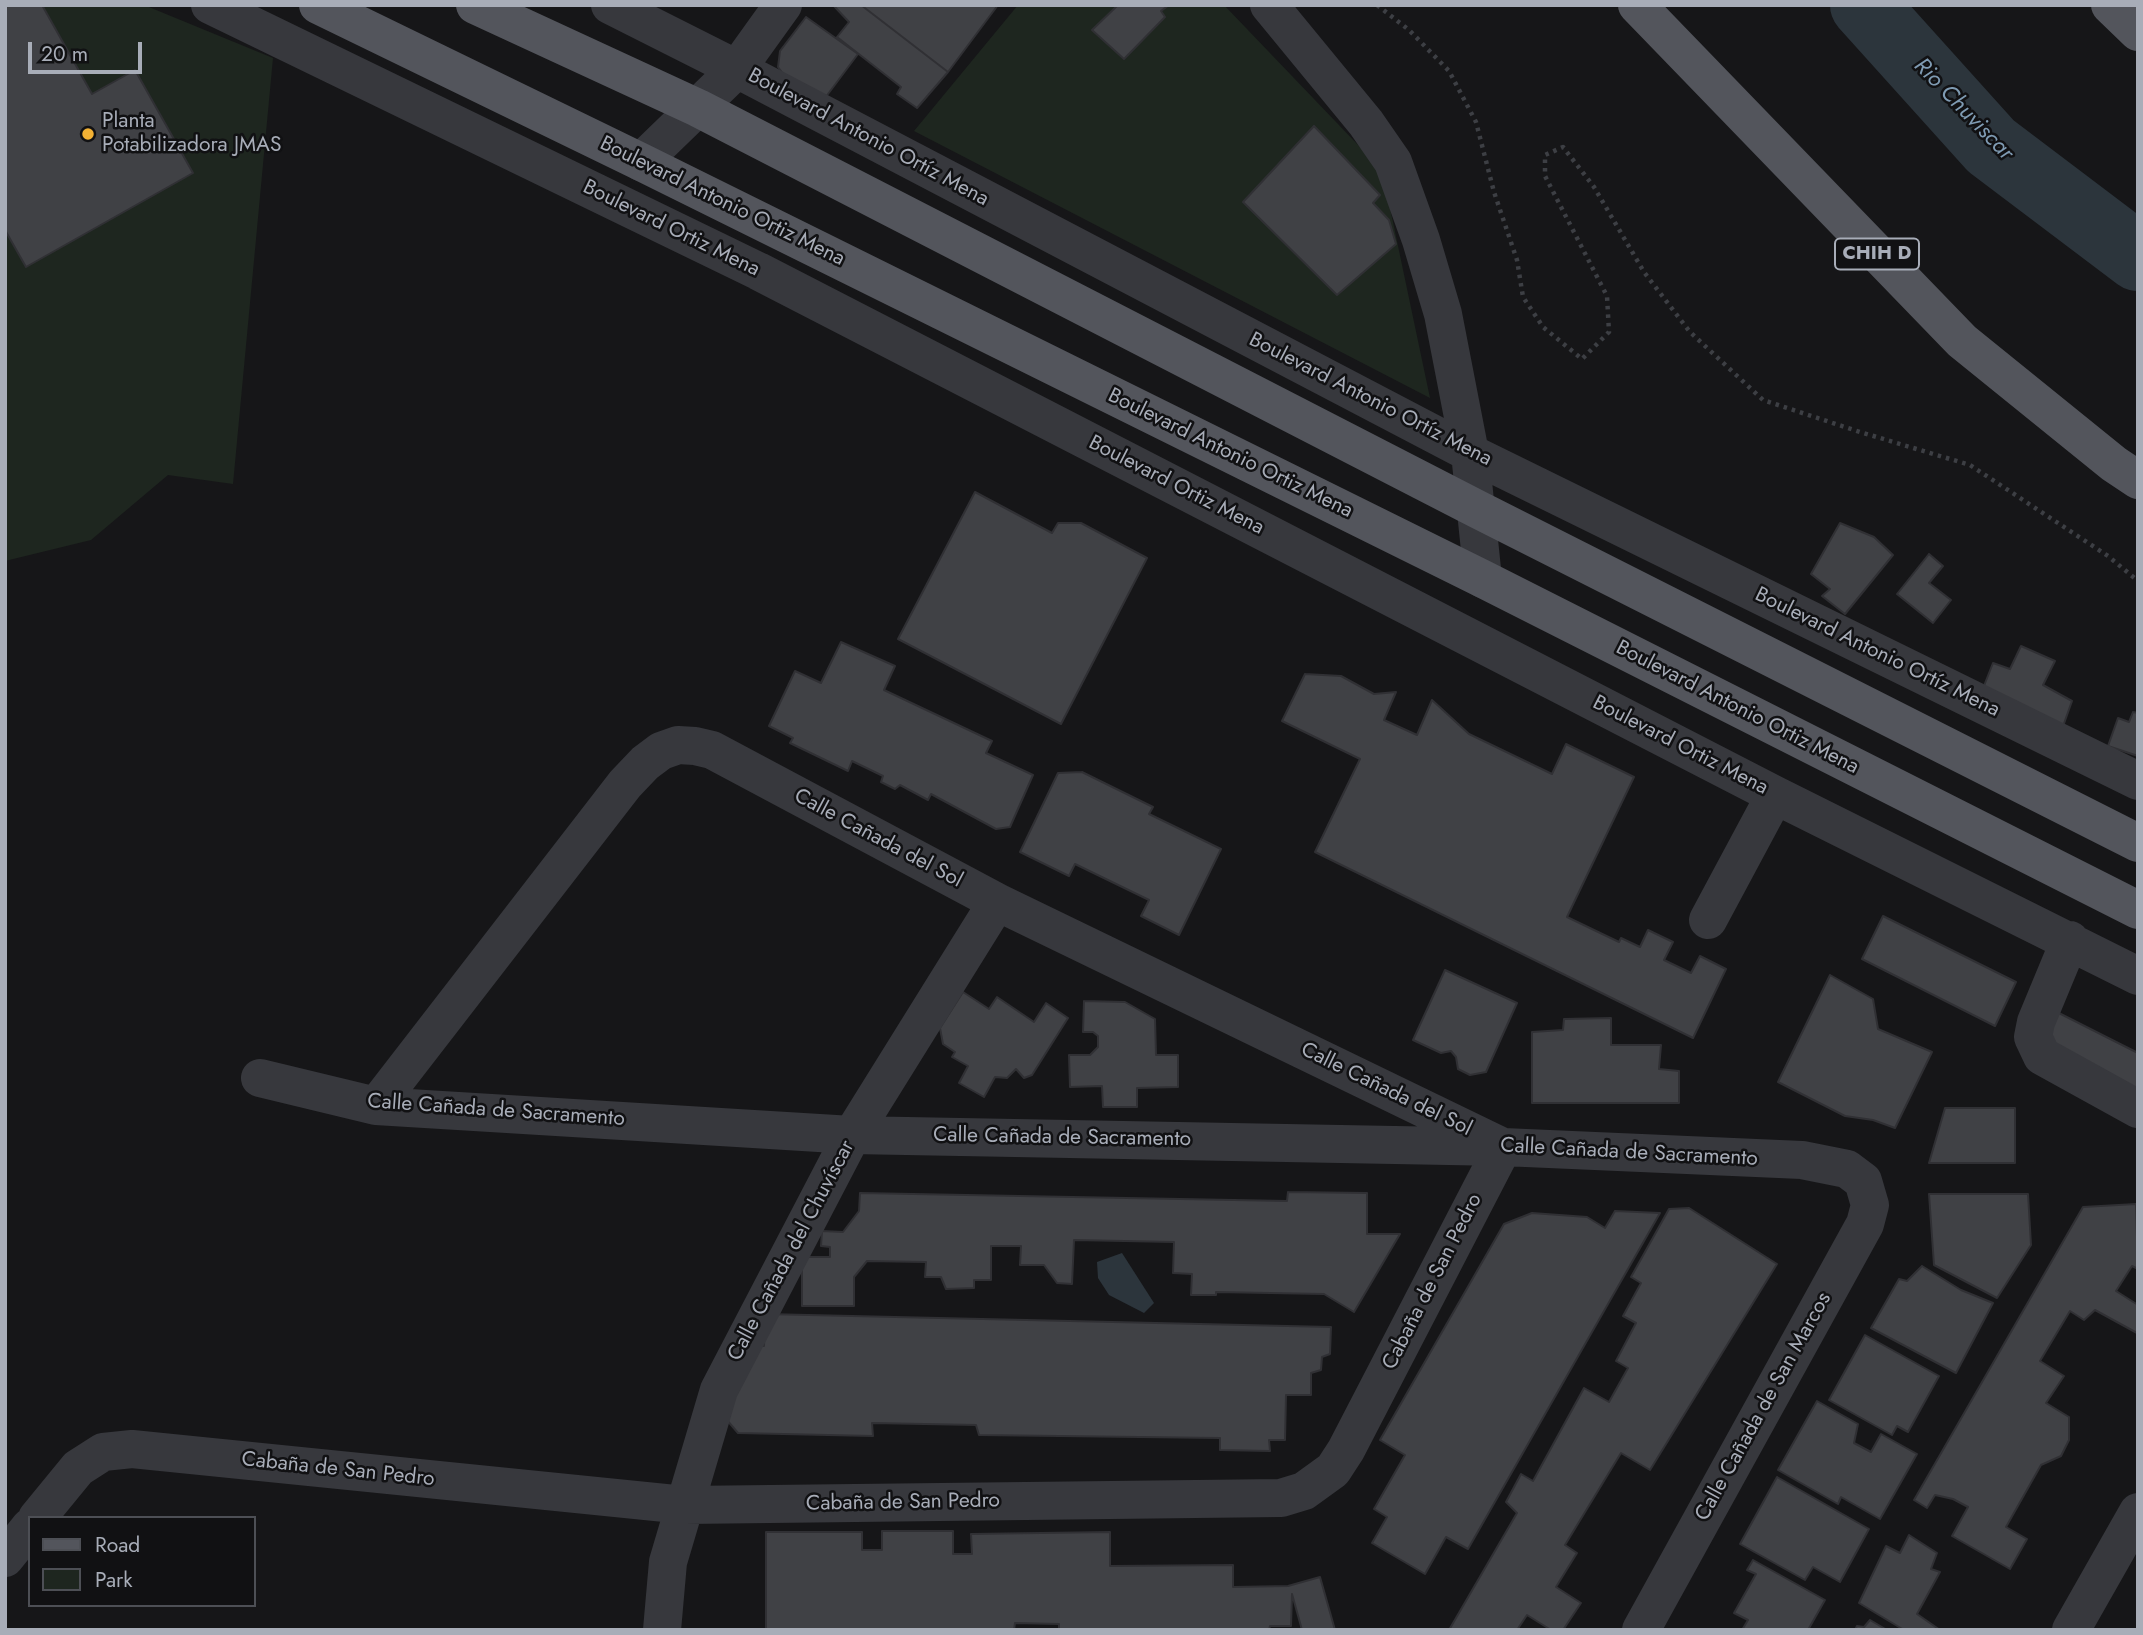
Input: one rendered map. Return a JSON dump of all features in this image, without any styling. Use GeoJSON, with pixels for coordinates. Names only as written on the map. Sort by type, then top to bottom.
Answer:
{"type":"FeatureCollection","features":[{"type":"Feature","properties":{"kind":"main road","name":"Boulevard Antonio Ortiz Mena"},"geometry":{"type":"LineString","coordinates":[[318,5],[1483,579],[2138,910]]}},
{"type":"Feature","properties":{"kind":"main road"},"geometry":{"type":"LineString","coordinates":[[475,5],[698,108],[1477,509],[2138,843]]}},
{"type":"Feature","properties":{"kind":"main road","name":"CHIH D"},"geometry":{"type":"LineString","coordinates":[[1637,5],[1962,341],[2114,464],[2138,480]]}},
{"type":"Feature","properties":{"kind":"main road"},"geometry":{"type":"LineString","coordinates":[[2110,5],[2138,32]]}},
{"type":"Feature","properties":{"kind":"street","name":"Boulevard Ortiz Mena"},"geometry":{"type":"LineString","coordinates":[[210,5],[758,271],[1775,795],[2138,976]]}},
{"type":"Feature","properties":{"kind":"street","name":"Boulevard Antonio Ortíz Mena"},"geometry":{"type":"LineString","coordinates":[[610,5],[1470,453],[2138,781]]}},
{"type":"Feature","properties":{"kind":"street"},"geometry":{"type":"LineString","coordinates":[[641,162],[737,69],[783,5]]}},
{"type":"Feature","properties":{"kind":"street"},"geometry":{"type":"LineString","coordinates":[[1269,5],[1366,123],[1393,162],[1421,240],[1443,314],[1470,453],[1483,579]]}},
{"type":"Feature","properties":{"kind":"street","name":"Calle Cañada del Sol"},"geometry":{"type":"LineString","coordinates":[[376,1106],[625,784],[645,762],[661,751],[678,745],[712,750],[997,902],[1503,1147]]}},
{"type":"Feature","properties":{"kind":"street"},"geometry":{"type":"LineString","coordinates":[[1707,920],[1775,795]]}},
{"type":"Feature","properties":{"kind":"street","name":"Calle Cañada del Chuvíscar"},"geometry":{"type":"LineString","coordinates":[[662,1630],[668,1562],[719,1390],[852,1135],[997,902]]}},
{"type":"Feature","properties":{"kind":"street"},"geometry":{"type":"LineString","coordinates":[[2070,940],[2036,1021],[2033,1037],[2042,1056],[2138,1109]]}},
{"type":"Feature","properties":{"kind":"street","name":"Calle Cañada de Sacramento"},"geometry":{"type":"LineString","coordinates":[[260,1078],[376,1106],[852,1135],[1503,1147],[1802,1160],[1847,1169],[1863,1181]]}},
{"type":"Feature","properties":{"kind":"street","name":"Cabaña de San Pedro"},"geometry":{"type":"LineString","coordinates":[[39,1516],[78,1468],[103,1452],[132,1449],[685,1505],[1280,1498],[1304,1491],[1333,1470],[1346,1450],[1503,1147]]}},
{"type":"Feature","properties":{"kind":"street","name":"Calle Cañada de San Marcos"},"geometry":{"type":"LineString","coordinates":[[1642,1630],[1866,1224],[1870,1205],[1863,1181]]}},
{"type":"Feature","properties":{"kind":"street"},"geometry":{"type":"LineString","coordinates":[[2071,1630],[2138,1512]]}},
{"type":"Feature","properties":{"kind":"street"},"geometry":{"type":"LineString","coordinates":[[5,1558],[28,1529]]}},
{"type":"Feature","properties":{"kind":"path"},"geometry":{"type":"LineString","coordinates":[[1377,5],[1409,30],[1449,71],[1476,122],[1494,192],[1517,260],[1523,297],[1543,327],[1582,359],[1609,332],[1607,296],[1545,176],[1545,155],[1563,147],[1594,187],[1644,272],[1690,332],[1763,400],[1970,465],[2108,556],[2138,581]]}},
{"type":"Feature","properties":{"kind":"green space"},"geometry":{"type":"Polygon","coordinates":[[[5,5],[144,5],[273,58],[233,484],[168,475],[91,540],[5,561],[5,5]]]}},
{"type":"Feature","properties":{"kind":"green space"},"geometry":{"type":"Polygon","coordinates":[[[1018,5],[1224,5],[1382,170],[1430,398],[914,131],[1018,5]]]}},
{"type":"Feature","properties":{"kind":"shaded area"},"geometry":{"type":"Polygon","coordinates":[[[1122,1253],[1154,1303],[1144,1313],[1109,1295],[1098,1278],[1097,1262],[1122,1253]]]}},
{"type":"Feature","properties":{"kind":"building","name":"Planta Potabilizadora JMAS"},"geometry":{"type":"Polygon","coordinates":[[[5,5],[42,5],[92,94],[135,70],[193,173],[26,267],[5,230],[5,5]]]}},
{"type":"Feature","properties":{"kind":"building"},"geometry":{"type":"Polygon","coordinates":[[[833,5],[861,5],[948,72],[917,108],[897,94],[901,87],[837,37],[849,22],[833,5]]]}},
{"type":"Feature","properties":{"kind":"building"},"geometry":{"type":"Polygon","coordinates":[[[861,5],[998,5],[948,72],[861,5]]]}},
{"type":"Feature","properties":{"kind":"building"},"geometry":{"type":"Polygon","coordinates":[[[1118,5],[1169,5],[1161,11],[1165,17],[1124,59],[1092,30],[1118,5]]]}},
{"type":"Feature","properties":{"kind":"building"},"geometry":{"type":"Polygon","coordinates":[[[806,17],[858,54],[822,102],[791,85],[778,67],[780,51],[806,17]]]}},
{"type":"Feature","properties":{"kind":"building"},"geometry":{"type":"Polygon","coordinates":[[[1314,126],[1380,195],[1373,203],[1389,220],[1396,244],[1337,295],[1243,202],[1314,126]]]}},
{"type":"Feature","properties":{"kind":"building"},"geometry":{"type":"Polygon","coordinates":[[[975,492],[1052,533],[1058,523],[1081,523],[1147,558],[1061,724],[898,639],[975,492]]]}},
{"type":"Feature","properties":{"kind":"building"},"geometry":{"type":"Polygon","coordinates":[[[1840,523],[1874,537],[1893,555],[1845,614],[1822,596],[1830,589],[1811,574],[1840,523]]]}},
{"type":"Feature","properties":{"kind":"building"},"geometry":{"type":"Polygon","coordinates":[[[1929,554],[1943,566],[1929,583],[1951,600],[1933,623],[1897,594],[1929,554]]]}},
{"type":"Feature","properties":{"kind":"building"},"geometry":{"type":"Polygon","coordinates":[[[841,642],[895,666],[884,690],[992,741],[986,753],[1033,775],[1010,827],[996,829],[931,794],[928,800],[900,785],[895,789],[881,782],[883,776],[852,761],[848,771],[790,743],[793,738],[769,726],[795,671],[821,683],[841,642]]]}},
{"type":"Feature","properties":{"kind":"building"},"geometry":{"type":"Polygon","coordinates":[[[2021,646],[2055,661],[2043,685],[2072,701],[2061,732],[1980,696],[1993,663],[2010,669],[2021,646]]]}},
{"type":"Feature","properties":{"kind":"building"},"geometry":{"type":"Polygon","coordinates":[[[1305,674],[1341,676],[1374,694],[1396,692],[1384,720],[1417,735],[1432,700],[1469,734],[1552,774],[1566,744],[1634,777],[1567,917],[1619,942],[1621,938],[1640,947],[1648,930],[1673,942],[1664,960],[1691,973],[1700,956],[1726,969],[1693,1038],[1315,852],[1360,759],[1282,721],[1305,674]]]}},
{"type":"Feature","properties":{"kind":"building"},"geometry":{"type":"Polygon","coordinates":[[[2133,712],[2138,713],[2138,756],[2108,746],[2118,718],[2129,722],[2133,712]]]}},
{"type":"Feature","properties":{"kind":"building"},"geometry":{"type":"Polygon","coordinates":[[[1082,772],[1153,807],[1149,814],[1221,849],[1179,935],[1141,916],[1149,900],[1075,864],[1069,876],[1020,852],[1058,773],[1082,772]]]}},
{"type":"Feature","properties":{"kind":"building"},"geometry":{"type":"Polygon","coordinates":[[[1883,916],[2016,982],[1995,1026],[1862,959],[1883,916]]]}},
{"type":"Feature","properties":{"kind":"building"},"geometry":{"type":"Polygon","coordinates":[[[1445,970],[1517,1003],[1486,1072],[1470,1075],[1458,1069],[1456,1057],[1451,1051],[1441,1053],[1413,1040],[1445,970]]]}},
{"type":"Feature","properties":{"kind":"building"},"geometry":{"type":"Polygon","coordinates":[[[1830,975],[1873,999],[1878,1029],[1932,1052],[1895,1128],[1873,1120],[1845,1116],[1778,1082],[1830,975]]]}},
{"type":"Feature","properties":{"kind":"building"},"geometry":{"type":"Polygon","coordinates":[[[963,992],[989,1009],[997,997],[1034,1022],[1046,1003],[1068,1018],[1032,1075],[1024,1078],[1016,1069],[1007,1078],[995,1077],[984,1097],[959,1083],[968,1066],[952,1057],[955,1052],[943,1044],[940,1028],[963,992]]]}},
{"type":"Feature","properties":{"kind":"building"},"geometry":{"type":"Polygon","coordinates":[[[1084,1001],[1125,1002],[1155,1019],[1156,1055],[1178,1055],[1178,1087],[1137,1088],[1137,1107],[1103,1107],[1102,1086],[1070,1087],[1069,1055],[1090,1055],[1098,1047],[1098,1036],[1093,1032],[1083,1032],[1084,1001]]]}},
{"type":"Feature","properties":{"kind":"building"},"geometry":{"type":"Polygon","coordinates":[[[2043,1005],[2138,1053],[2138,1096],[2043,1046],[2043,1005]]]}},
{"type":"Feature","properties":{"kind":"building"},"geometry":{"type":"Polygon","coordinates":[[[1611,1018],[1611,1045],[1661,1045],[1659,1069],[1679,1071],[1679,1103],[1532,1103],[1532,1032],[1563,1030],[1564,1019],[1611,1018]]]}},
{"type":"Feature","properties":{"kind":"building"},"geometry":{"type":"Polygon","coordinates":[[[1945,1108],[2015,1108],[2015,1163],[1929,1163],[1945,1108]]]}},
{"type":"Feature","properties":{"kind":"building"},"geometry":{"type":"Polygon","coordinates":[[[1288,1192],[1367,1193],[1367,1234],[1400,1234],[1354,1312],[1324,1294],[1216,1292],[1216,1295],[1191,1295],[1192,1274],[1173,1273],[1174,1242],[1074,1240],[1072,1284],[1057,1283],[1044,1265],[1020,1265],[1021,1246],[991,1246],[991,1280],[974,1280],[974,1288],[946,1289],[941,1277],[925,1277],[926,1262],[867,1261],[854,1277],[854,1306],[802,1306],[802,1257],[830,1257],[830,1247],[821,1246],[822,1231],[843,1232],[859,1211],[860,1193],[1287,1201],[1288,1192]]]}},
{"type":"Feature","properties":{"kind":"building"},"geometry":{"type":"Polygon","coordinates":[[[1929,1194],[2028,1194],[2031,1245],[1997,1298],[1934,1265],[1929,1194]]]}},
{"type":"Feature","properties":{"kind":"building"},"geometry":{"type":"Polygon","coordinates":[[[2136,1204],[2138,1269],[2132,1266],[2116,1291],[2138,1305],[2138,1331],[2137,1333],[2095,1310],[2084,1320],[2070,1311],[2040,1361],[2064,1376],[2046,1403],[2069,1417],[2069,1440],[2061,1456],[2041,1465],[2006,1527],[2027,1539],[2010,1569],[1952,1536],[1968,1507],[1953,1499],[1935,1495],[1927,1508],[1914,1500],[2083,1207],[2136,1204]]]}},
{"type":"Feature","properties":{"kind":"building"},"geometry":{"type":"Polygon","coordinates":[[[1689,1208],[1777,1264],[1650,1470],[1621,1453],[1565,1545],[1577,1553],[1556,1587],[1581,1603],[1563,1630],[1551,1630],[1527,1615],[1517,1630],[1449,1630],[1517,1513],[1506,1502],[1521,1474],[1533,1481],[1584,1388],[1609,1402],[1628,1368],[1616,1361],[1636,1323],[1623,1316],[1641,1283],[1631,1277],[1669,1209],[1689,1208]]]}},
{"type":"Feature","properties":{"kind":"building"},"geometry":{"type":"Polygon","coordinates":[[[1615,1211],[1660,1213],[1468,1549],[1446,1537],[1425,1574],[1372,1543],[1387,1517],[1374,1509],[1405,1455],[1380,1440],[1504,1224],[1532,1213],[1587,1217],[1605,1228],[1615,1211]]]}},
{"type":"Feature","properties":{"kind":"building"},"geometry":{"type":"Polygon","coordinates":[[[1922,1266],[1961,1290],[1993,1303],[1956,1373],[1871,1328],[1899,1279],[1907,1281],[1922,1266]]]}},
{"type":"Feature","properties":{"kind":"building"},"geometry":{"type":"Polygon","coordinates":[[[765,1314],[1331,1327],[1330,1354],[1322,1357],[1321,1370],[1311,1373],[1311,1395],[1286,1395],[1285,1440],[1269,1440],[1270,1451],[1220,1450],[1220,1438],[979,1435],[976,1425],[872,1423],[873,1436],[738,1433],[726,1419],[743,1345],[764,1346],[765,1314]]]}},
{"type":"Feature","properties":{"kind":"building"},"geometry":{"type":"Polygon","coordinates":[[[1865,1335],[1939,1376],[1908,1432],[1897,1426],[1892,1435],[1829,1400],[1865,1335]]]}},
{"type":"Feature","properties":{"kind":"building"},"geometry":{"type":"Polygon","coordinates":[[[1817,1401],[1858,1424],[1854,1443],[1871,1452],[1881,1434],[1917,1454],[1880,1519],[1841,1497],[1838,1504],[1778,1470],[1817,1401]]]}},
{"type":"Feature","properties":{"kind":"building"},"geometry":{"type":"Polygon","coordinates":[[[1777,1477],[1869,1529],[1840,1582],[1813,1567],[1805,1580],[1740,1544],[1777,1477]]]}},
{"type":"Feature","properties":{"kind":"building"},"geometry":{"type":"Polygon","coordinates":[[[882,1531],[953,1531],[953,1554],[972,1554],[971,1534],[1110,1532],[1110,1566],[1233,1565],[1233,1587],[1288,1586],[1320,1577],[1335,1630],[1302,1630],[1292,1594],[1291,1626],[1270,1626],[1269,1630],[1059,1630],[1059,1624],[1015,1623],[1014,1630],[766,1630],[766,1532],[862,1532],[862,1550],[882,1550],[882,1531]]]}},
{"type":"Feature","properties":{"kind":"building"},"geometry":{"type":"Polygon","coordinates":[[[1909,1535],[1937,1553],[1931,1569],[1940,1572],[1917,1614],[1940,1630],[1904,1630],[1859,1603],[1886,1546],[1900,1553],[1909,1535]]]}},
{"type":"Feature","properties":{"kind":"building"},"geometry":{"type":"Polygon","coordinates":[[[1753,1560],[1825,1600],[1808,1630],[1742,1630],[1748,1620],[1734,1613],[1756,1574],[1747,1570],[1753,1560]]]}},
{"type":"Feature","properties":{"kind":"building"},"geometry":{"type":"Polygon","coordinates":[[[1870,1620],[1887,1630],[1855,1630],[1857,1626],[1864,1627],[1870,1620]]]}},
{"type":"Feature","properties":{"kind":"waterway","name":"Rio Chuviscar"},"geometry":{"type":"LineString","coordinates":[[1864,5],[1991,146],[2138,257]]}},
{"type":"Feature","properties":{"kind":"place","name":"Planta Potabilizadora JMAS"},"geometry":{"type":"Point","coordinates":[88,134]}}]}
